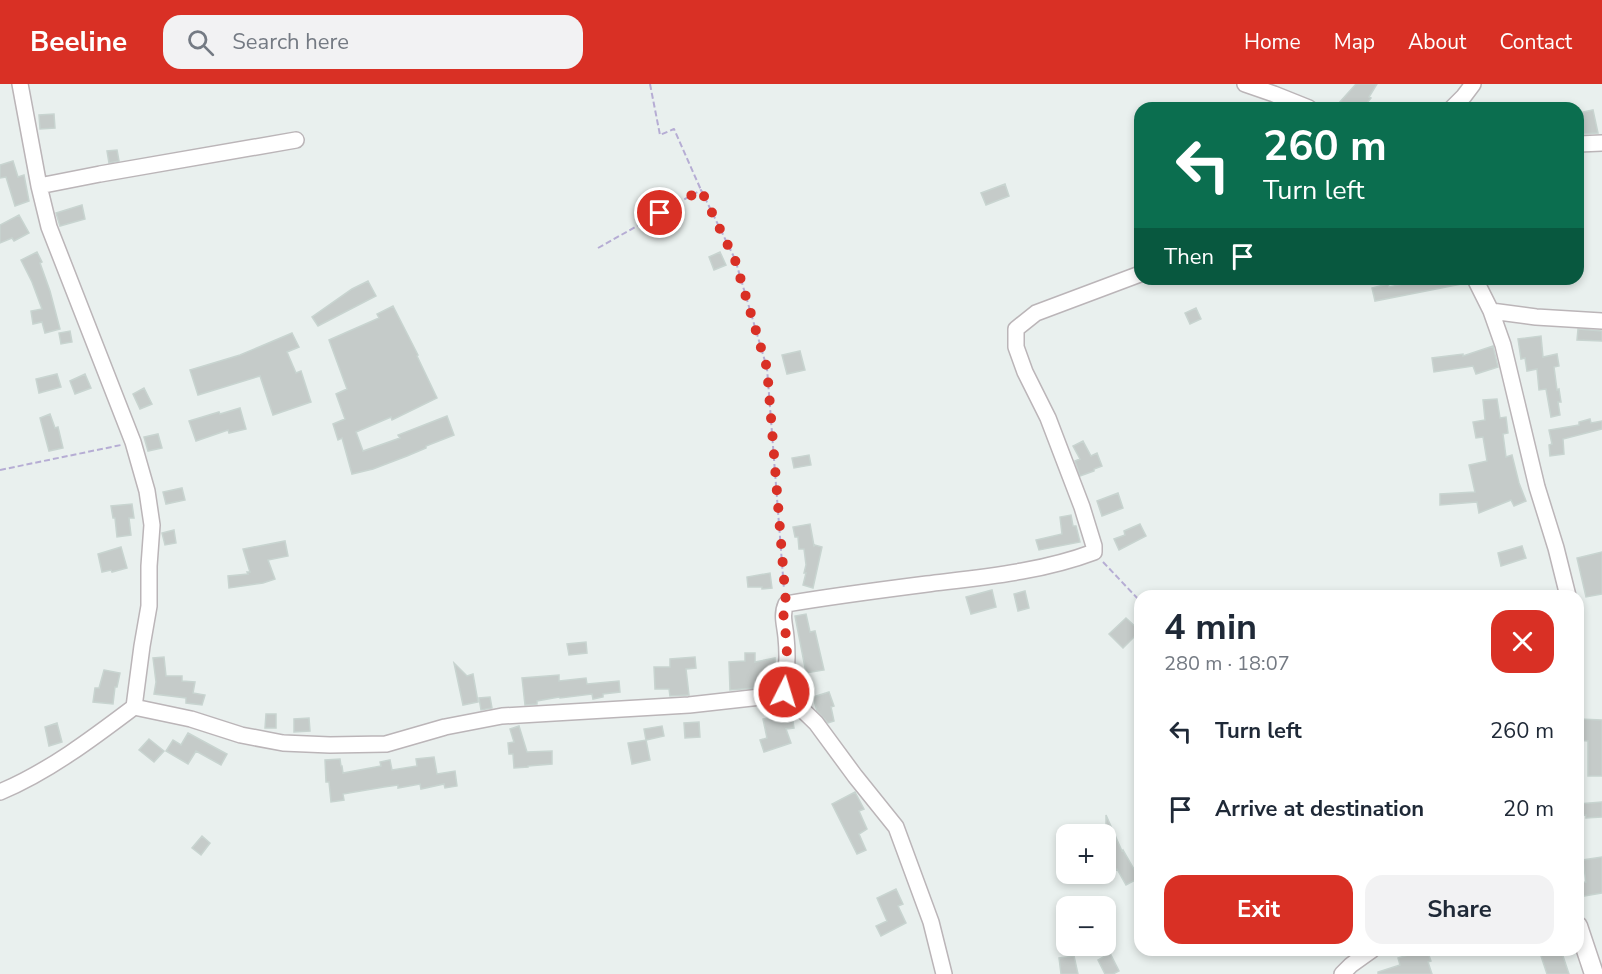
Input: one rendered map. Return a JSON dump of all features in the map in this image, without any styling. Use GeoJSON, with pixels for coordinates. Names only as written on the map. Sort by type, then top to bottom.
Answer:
{"type":"FeatureCollection","features":[{"type":"Feature","properties":{"kind":"street"},"geometry":{"type":"LineString","coordinates":[[0,792],[56,762],[134,707],[149,606],[152,525],[147,490],[133,442],[49,227],[20,84]]}},
{"type":"Feature","properties":{"kind":"street"},"geometry":{"type":"LineString","coordinates":[[1245,84],[1275,101]]}},
{"type":"Feature","properties":{"kind":"street"},"geometry":{"type":"LineString","coordinates":[[1458,102],[1473,84]]}},
{"type":"Feature","properties":{"kind":"street"},"geometry":{"type":"LineString","coordinates":[[39,186],[296,140]]}},
{"type":"Feature","properties":{"kind":"street"},"geometry":{"type":"LineString","coordinates":[[1584,144],[1602,143]]}},
{"type":"Feature","properties":{"kind":"street"},"geometry":{"type":"LineString","coordinates":[[784,692],[787,659],[783,611],[786,604],[858,592],[1027,571],[1070,561],[1094,552],[1077,495],[1047,418],[1025,372],[1016,346],[1016,329],[1036,313],[1134,276]]}},
{"type":"Feature","properties":{"kind":"street"},"geometry":{"type":"LineString","coordinates":[[1478,285],[1491,311],[1503,345],[1537,487],[1566,590]]}},
{"type":"Feature","properties":{"kind":"street"},"geometry":{"type":"LineString","coordinates":[[1491,311],[1536,317],[1602,321]]}},
{"type":"Feature","properties":{"kind":"street"},"geometry":{"type":"LineString","coordinates":[[134,707],[191,719],[241,735],[283,743],[386,744],[445,727],[502,716],[689,705],[770,696],[784,692]]}},
{"type":"Feature","properties":{"kind":"street"},"geometry":{"type":"LineString","coordinates":[[784,692],[816,723],[896,827],[931,922],[944,974]]}},
{"type":"Feature","properties":{"kind":"street"},"geometry":{"type":"LineString","coordinates":[[1584,944],[1594,974]]}},
{"type":"Feature","properties":{"kind":"street"},"geometry":{"type":"LineString","coordinates":[[1342,974],[1364,956]]}},
{"type":"Feature","properties":{"kind":"path"},"geometry":{"type":"LineString","coordinates":[[650,84],[660,135],[674,129],[735,260],[767,368],[786,604]]}},
{"type":"Feature","properties":{"kind":"path"},"geometry":{"type":"LineString","coordinates":[[598,248],[701,190]]}},
{"type":"Feature","properties":{"kind":"path"},"geometry":{"type":"LineString","coordinates":[[0,470],[133,442]]}},
{"type":"Feature","properties":{"kind":"path"},"geometry":{"type":"LineString","coordinates":[[1094,552],[1134,595]]}},
{"type":"Feature","properties":{"kind":"building"},"geometry":{"type":"Polygon","coordinates":[[[1356,84],[1377,84],[1368,102],[1340,102],[1356,84]]]}},
{"type":"Feature","properties":{"kind":"building"},"geometry":{"type":"Polygon","coordinates":[[[1593,110],[1598,133],[1584,134],[1584,112],[1593,110]]]}},
{"type":"Feature","properties":{"kind":"building"},"geometry":{"type":"Polygon","coordinates":[[[54,114],[55,128],[40,129],[39,115],[54,114]]]}},
{"type":"Feature","properties":{"kind":"building"},"geometry":{"type":"Polygon","coordinates":[[[117,150],[119,161],[109,163],[107,151],[117,150]]]}},
{"type":"Feature","properties":{"kind":"building"},"geometry":{"type":"Polygon","coordinates":[[[13,161],[18,177],[24,175],[29,201],[15,206],[6,177],[0,178],[0,165],[13,161]]]}},
{"type":"Feature","properties":{"kind":"building"},"geometry":{"type":"Polygon","coordinates":[[[1005,184],[1009,196],[986,205],[981,193],[1005,184]]]}},
{"type":"Feature","properties":{"kind":"building"},"geometry":{"type":"Polygon","coordinates":[[[82,205],[85,219],[60,226],[56,213],[82,205]]]}},
{"type":"Feature","properties":{"kind":"building"},"geometry":{"type":"Polygon","coordinates":[[[19,215],[29,233],[14,241],[12,238],[0,243],[0,225],[19,215]]]}},
{"type":"Feature","properties":{"kind":"building"},"geometry":{"type":"Polygon","coordinates":[[[37,252],[42,262],[40,263],[60,329],[45,333],[42,322],[33,324],[31,311],[42,309],[21,260],[37,252]]]}},
{"type":"Feature","properties":{"kind":"building"},"geometry":{"type":"Polygon","coordinates":[[[720,252],[726,265],[714,270],[709,257],[720,252]]]}},
{"type":"Feature","properties":{"kind":"building"},"geometry":{"type":"Polygon","coordinates":[[[368,281],[376,296],[318,326],[312,317],[352,289],[368,281]]]}},
{"type":"Feature","properties":{"kind":"building"},"geometry":{"type":"Polygon","coordinates":[[[1384,285],[1389,287],[1457,285],[1375,301],[1372,288],[1384,285]]]}},
{"type":"Feature","properties":{"kind":"building"},"geometry":{"type":"Polygon","coordinates":[[[393,306],[437,398],[392,420],[391,417],[356,432],[363,451],[400,438],[398,435],[447,416],[454,435],[373,469],[352,474],[342,438],[338,440],[333,424],[345,419],[336,394],[347,389],[329,340],[379,318],[377,314],[393,306]]]}},
{"type":"Feature","properties":{"kind":"building"},"geometry":{"type":"Polygon","coordinates":[[[1196,308],[1201,319],[1190,324],[1185,313],[1196,308]]]}},
{"type":"Feature","properties":{"kind":"building"},"geometry":{"type":"Polygon","coordinates":[[[1578,329],[1602,331],[1602,341],[1577,340],[1578,329]]]}},
{"type":"Feature","properties":{"kind":"building"},"geometry":{"type":"Polygon","coordinates":[[[70,331],[72,342],[61,344],[59,333],[70,331]]]}},
{"type":"Feature","properties":{"kind":"building"},"geometry":{"type":"Polygon","coordinates":[[[292,333],[299,347],[287,352],[296,373],[301,371],[311,402],[273,415],[260,376],[198,395],[190,370],[240,355],[292,333]]]}},
{"type":"Feature","properties":{"kind":"building"},"geometry":{"type":"Polygon","coordinates":[[[1541,336],[1543,357],[1557,354],[1559,366],[1554,367],[1561,402],[1558,402],[1560,415],[1551,417],[1546,389],[1539,390],[1537,369],[1527,371],[1525,358],[1521,359],[1518,339],[1541,336]]]}},
{"type":"Feature","properties":{"kind":"building"},"geometry":{"type":"Polygon","coordinates":[[[1493,346],[1498,367],[1476,374],[1473,366],[1434,372],[1432,358],[1463,354],[1463,356],[1493,346]]]}},
{"type":"Feature","properties":{"kind":"building"},"geometry":{"type":"Polygon","coordinates":[[[800,351],[805,370],[787,374],[782,355],[800,351]]]}},
{"type":"Feature","properties":{"kind":"building"},"geometry":{"type":"Polygon","coordinates":[[[57,374],[61,387],[39,393],[36,379],[57,374]]]}},
{"type":"Feature","properties":{"kind":"building"},"geometry":{"type":"Polygon","coordinates":[[[85,374],[91,388],[75,394],[70,381],[85,374]]]}},
{"type":"Feature","properties":{"kind":"building"},"geometry":{"type":"Polygon","coordinates":[[[144,388],[152,404],[140,409],[133,394],[144,388]]]}},
{"type":"Feature","properties":{"kind":"building"},"geometry":{"type":"Polygon","coordinates":[[[1497,399],[1500,418],[1506,417],[1508,433],[1503,434],[1506,457],[1512,455],[1526,501],[1514,506],[1511,500],[1479,513],[1477,502],[1440,505],[1440,494],[1475,492],[1469,465],[1487,461],[1483,437],[1476,438],[1473,422],[1485,420],[1483,400],[1497,399]]]}},
{"type":"Feature","properties":{"kind":"building"},"geometry":{"type":"Polygon","coordinates":[[[240,408],[246,429],[229,433],[228,430],[196,441],[189,421],[240,408]]]}},
{"type":"Feature","properties":{"kind":"building"},"geometry":{"type":"Polygon","coordinates":[[[50,414],[55,428],[58,427],[63,448],[49,451],[40,418],[50,414]]]}},
{"type":"Feature","properties":{"kind":"building"},"geometry":{"type":"Polygon","coordinates":[[[1590,419],[1591,423],[1602,421],[1602,429],[1563,439],[1564,454],[1550,456],[1549,445],[1552,444],[1549,430],[1579,425],[1579,422],[1590,419]]]}},
{"type":"Feature","properties":{"kind":"building"},"geometry":{"type":"Polygon","coordinates":[[[158,434],[162,448],[148,451],[144,437],[158,434]]]}},
{"type":"Feature","properties":{"kind":"building"},"geometry":{"type":"Polygon","coordinates":[[[1083,441],[1091,456],[1097,453],[1102,466],[1080,476],[1075,461],[1080,459],[1073,446],[1083,441]]]}},
{"type":"Feature","properties":{"kind":"building"},"geometry":{"type":"Polygon","coordinates":[[[809,455],[811,465],[794,468],[792,458],[809,455]]]}},
{"type":"Feature","properties":{"kind":"building"},"geometry":{"type":"Polygon","coordinates":[[[182,488],[185,500],[166,504],[163,492],[182,488]]]}},
{"type":"Feature","properties":{"kind":"building"},"geometry":{"type":"Polygon","coordinates":[[[1118,493],[1123,508],[1102,516],[1097,501],[1118,493]]]}},
{"type":"Feature","properties":{"kind":"building"},"geometry":{"type":"Polygon","coordinates":[[[132,504],[134,518],[129,518],[131,535],[117,537],[111,506],[132,504]]]}},
{"type":"Feature","properties":{"kind":"building"},"geometry":{"type":"Polygon","coordinates":[[[1071,515],[1080,542],[1039,550],[1036,540],[1062,534],[1060,517],[1071,515]]]}},
{"type":"Feature","properties":{"kind":"building"},"geometry":{"type":"Polygon","coordinates":[[[810,524],[814,546],[822,547],[813,588],[803,585],[806,573],[804,573],[806,565],[804,549],[799,549],[798,537],[795,537],[793,527],[810,524]]]}},
{"type":"Feature","properties":{"kind":"building"},"geometry":{"type":"Polygon","coordinates":[[[1140,524],[1146,536],[1119,550],[1114,539],[1125,535],[1124,531],[1140,524]]]}},
{"type":"Feature","properties":{"kind":"building"},"geometry":{"type":"Polygon","coordinates":[[[174,530],[176,543],[165,545],[162,533],[174,530]]]}},
{"type":"Feature","properties":{"kind":"building"},"geometry":{"type":"Polygon","coordinates":[[[285,541],[288,556],[268,560],[275,579],[229,588],[228,576],[250,572],[243,549],[285,541]]]}},
{"type":"Feature","properties":{"kind":"building"},"geometry":{"type":"Polygon","coordinates":[[[1522,546],[1526,558],[1501,566],[1498,553],[1522,546]]]}},
{"type":"Feature","properties":{"kind":"building"},"geometry":{"type":"Polygon","coordinates":[[[121,547],[127,568],[102,572],[98,554],[121,547]]]}},
{"type":"Feature","properties":{"kind":"building"},"geometry":{"type":"Polygon","coordinates":[[[1602,552],[1602,594],[1586,597],[1577,558],[1602,552]]]}},
{"type":"Feature","properties":{"kind":"building"},"geometry":{"type":"Polygon","coordinates":[[[770,573],[772,588],[748,587],[747,577],[770,573]]]}},
{"type":"Feature","properties":{"kind":"building"},"geometry":{"type":"Polygon","coordinates":[[[992,590],[996,607],[971,614],[966,597],[992,590]]]}},
{"type":"Feature","properties":{"kind":"building"},"geometry":{"type":"Polygon","coordinates":[[[1025,591],[1029,608],[1018,611],[1014,594],[1025,591]]]}},
{"type":"Feature","properties":{"kind":"building"},"geometry":{"type":"Polygon","coordinates":[[[806,614],[810,632],[815,631],[824,670],[806,673],[795,616],[806,614]]]}},
{"type":"Feature","properties":{"kind":"building"},"geometry":{"type":"Polygon","coordinates":[[[1126,618],[1134,625],[1134,637],[1123,648],[1109,634],[1126,618]]]}},
{"type":"Feature","properties":{"kind":"building"},"geometry":{"type":"Polygon","coordinates":[[[586,642],[587,653],[569,655],[567,644],[586,642]]]}},
{"type":"Feature","properties":{"kind":"building"},"geometry":{"type":"Polygon","coordinates":[[[745,653],[755,653],[755,662],[775,658],[776,680],[755,682],[755,688],[730,690],[729,662],[745,661],[745,653]]]}},
{"type":"Feature","properties":{"kind":"building"},"geometry":{"type":"Polygon","coordinates":[[[164,657],[166,676],[182,676],[182,681],[195,682],[193,693],[205,695],[202,705],[186,703],[186,698],[154,694],[156,682],[153,658],[164,657]]]}},
{"type":"Feature","properties":{"kind":"building"},"geometry":{"type":"Polygon","coordinates":[[[695,657],[696,668],[686,669],[689,695],[670,696],[669,689],[655,689],[654,667],[670,667],[670,659],[695,657]]]}},
{"type":"Feature","properties":{"kind":"building"},"geometry":{"type":"Polygon","coordinates":[[[454,663],[467,676],[473,674],[478,702],[463,705],[454,663]]]}},
{"type":"Feature","properties":{"kind":"building"},"geometry":{"type":"Polygon","coordinates":[[[104,670],[120,673],[113,704],[93,702],[95,688],[99,688],[104,670]]]}},
{"type":"Feature","properties":{"kind":"building"},"geometry":{"type":"Polygon","coordinates":[[[559,675],[559,681],[586,678],[587,684],[619,681],[620,692],[603,694],[603,697],[593,699],[592,694],[559,697],[525,705],[522,678],[559,675]]]}},
{"type":"Feature","properties":{"kind":"building"},"geometry":{"type":"Polygon","coordinates":[[[829,692],[834,706],[831,707],[834,721],[828,723],[817,711],[813,697],[829,692]]]}},
{"type":"Feature","properties":{"kind":"building"},"geometry":{"type":"Polygon","coordinates":[[[490,697],[492,708],[481,710],[479,698],[490,697]]]}},
{"type":"Feature","properties":{"kind":"building"},"geometry":{"type":"Polygon","coordinates":[[[266,714],[276,714],[276,728],[265,728],[266,714]]]}},
{"type":"Feature","properties":{"kind":"building"},"geometry":{"type":"Polygon","coordinates":[[[780,715],[780,717],[792,715],[794,728],[786,729],[791,743],[764,752],[760,740],[767,738],[763,719],[780,715]]]}},
{"type":"Feature","properties":{"kind":"building"},"geometry":{"type":"Polygon","coordinates":[[[309,718],[310,731],[294,732],[294,719],[309,718]]]}},
{"type":"Feature","properties":{"kind":"building"},"geometry":{"type":"Polygon","coordinates":[[[1584,719],[1602,720],[1602,776],[1588,776],[1588,741],[1584,741],[1584,719]]]}},
{"type":"Feature","properties":{"kind":"building"},"geometry":{"type":"Polygon","coordinates":[[[699,722],[700,737],[685,738],[684,723],[699,722]]]}},
{"type":"Feature","properties":{"kind":"building"},"geometry":{"type":"Polygon","coordinates":[[[57,723],[62,742],[49,746],[45,727],[57,723]]]}},
{"type":"Feature","properties":{"kind":"building"},"geometry":{"type":"Polygon","coordinates":[[[519,726],[527,752],[552,751],[552,764],[514,768],[513,754],[509,754],[508,743],[514,742],[510,729],[519,726]]]}},
{"type":"Feature","properties":{"kind":"building"},"geometry":{"type":"Polygon","coordinates":[[[662,726],[664,736],[646,740],[644,729],[662,726]]]}},
{"type":"Feature","properties":{"kind":"building"},"geometry":{"type":"Polygon","coordinates":[[[188,733],[227,754],[221,765],[196,751],[188,764],[166,751],[173,740],[181,745],[188,733]]]}},
{"type":"Feature","properties":{"kind":"building"},"geometry":{"type":"Polygon","coordinates":[[[149,739],[164,751],[154,762],[139,750],[149,739]]]}},
{"type":"Feature","properties":{"kind":"building"},"geometry":{"type":"Polygon","coordinates":[[[646,740],[650,760],[632,764],[628,743],[646,740]]]}},
{"type":"Feature","properties":{"kind":"building"},"geometry":{"type":"Polygon","coordinates":[[[434,757],[437,774],[455,771],[457,786],[445,788],[444,784],[421,789],[420,784],[398,788],[398,785],[343,794],[344,800],[331,802],[329,782],[326,782],[325,760],[340,759],[343,773],[381,766],[380,762],[390,760],[392,770],[417,766],[416,759],[434,757]]]}},
{"type":"Feature","properties":{"kind":"building"},"geometry":{"type":"Polygon","coordinates":[[[855,792],[864,809],[859,811],[867,829],[859,834],[866,850],[857,854],[832,804],[855,792]]]}},
{"type":"Feature","properties":{"kind":"building"},"geometry":{"type":"Polygon","coordinates":[[[1602,802],[1602,817],[1586,818],[1584,804],[1602,802]]]}},
{"type":"Feature","properties":{"kind":"building"},"geometry":{"type":"Polygon","coordinates":[[[202,836],[210,843],[201,855],[192,848],[202,836]]]}},
{"type":"Feature","properties":{"kind":"building"},"geometry":{"type":"Polygon","coordinates":[[[1116,838],[1134,869],[1134,881],[1126,885],[1117,869],[1116,838]]]}},
{"type":"Feature","properties":{"kind":"building"},"geometry":{"type":"Polygon","coordinates":[[[1602,857],[1602,893],[1584,896],[1584,882],[1586,882],[1584,860],[1602,857]]]}},
{"type":"Feature","properties":{"kind":"building"},"geometry":{"type":"Polygon","coordinates":[[[896,889],[903,904],[898,906],[906,923],[881,936],[876,926],[887,921],[877,898],[896,889]]]}},
{"type":"Feature","properties":{"kind":"building"},"geometry":{"type":"Polygon","coordinates":[[[1074,956],[1078,974],[1061,974],[1059,958],[1074,956]]]}},
{"type":"Feature","properties":{"kind":"building"},"geometry":{"type":"Polygon","coordinates":[[[1105,956],[1112,956],[1119,971],[1105,974],[1098,960],[1105,956]]]}},
{"type":"Feature","properties":{"kind":"building"},"geometry":{"type":"Polygon","coordinates":[[[1429,956],[1431,961],[1428,962],[1432,974],[1378,974],[1378,972],[1400,965],[1398,958],[1429,956]]]}},
{"type":"Feature","properties":{"kind":"building"},"geometry":{"type":"Polygon","coordinates":[[[1541,956],[1563,956],[1569,974],[1547,974],[1541,956]]]}},
{"type":"Feature","properties":{"kind":"route"},"geometry":{"type":"LineString","coordinates":[[660,213],[701,190],[735,260],[767,368],[786,604],[783,611],[787,670],[784,692]]}}]}
